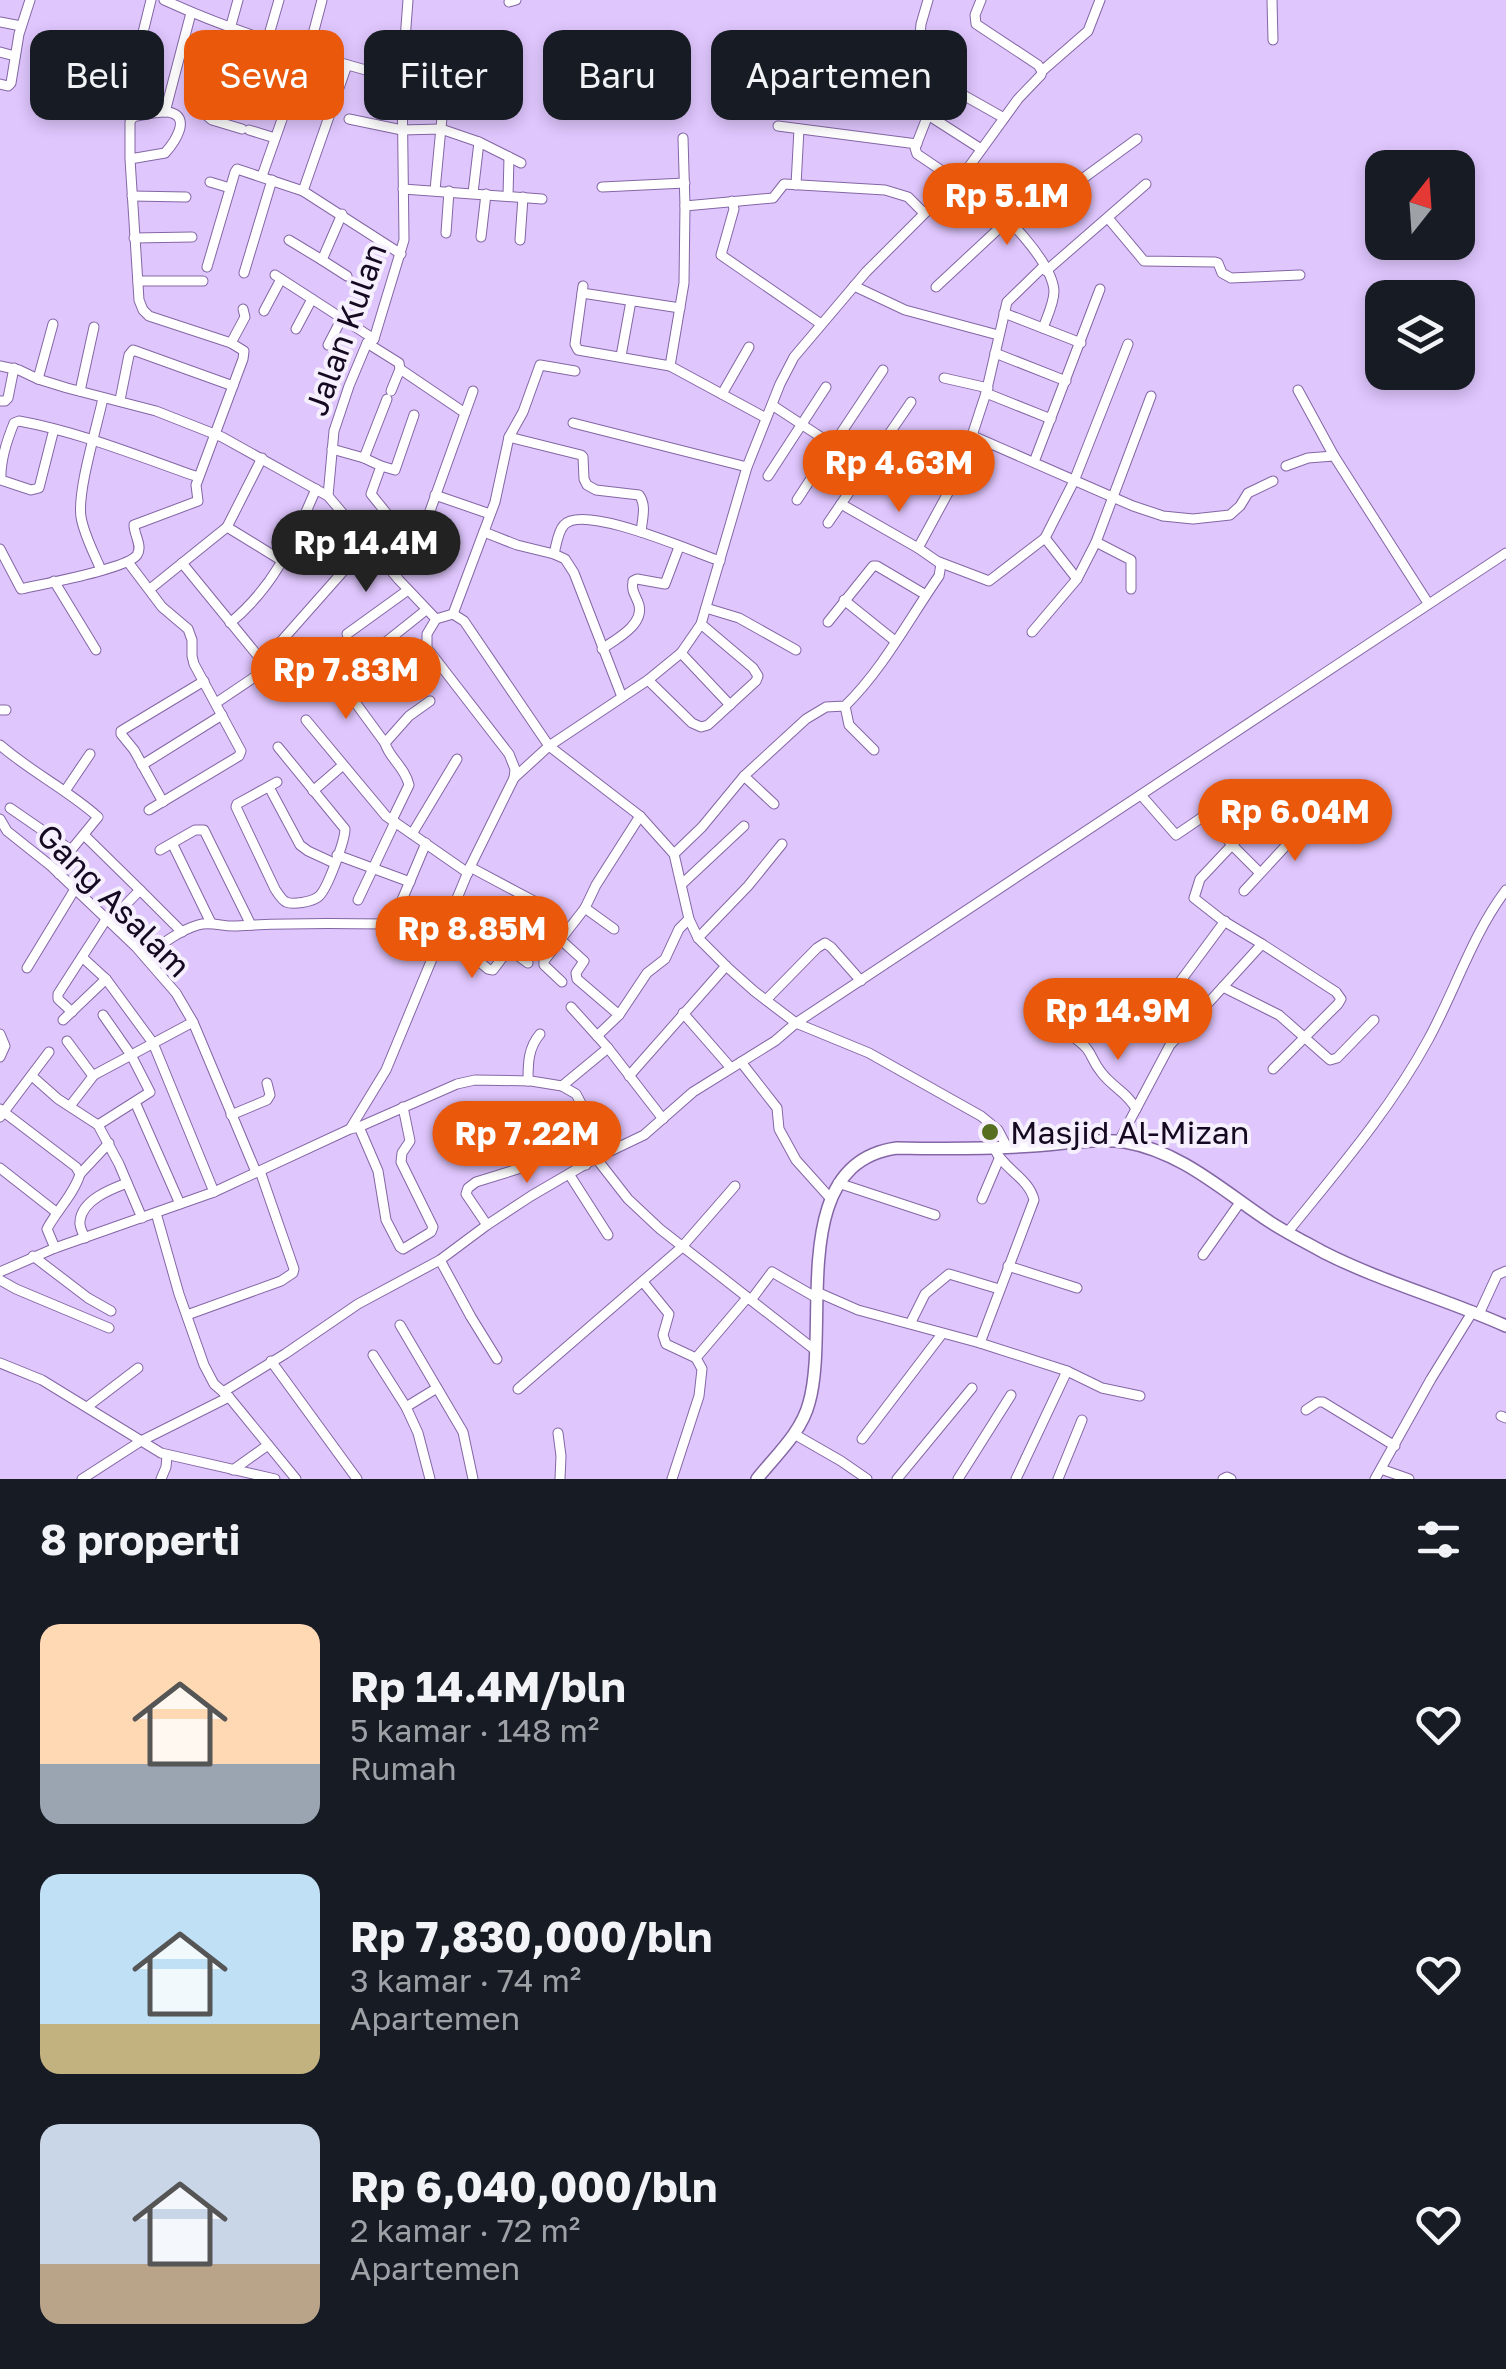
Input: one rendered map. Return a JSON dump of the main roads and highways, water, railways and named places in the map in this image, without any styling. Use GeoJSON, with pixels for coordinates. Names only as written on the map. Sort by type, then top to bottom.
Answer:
{"type":"FeatureCollection","features":[{"type":"Feature","properties":{"kind":"place","name":"Masjid Al-Mizan"},"geometry":{"type":"Point","coordinates":[990,1132]}}]}
